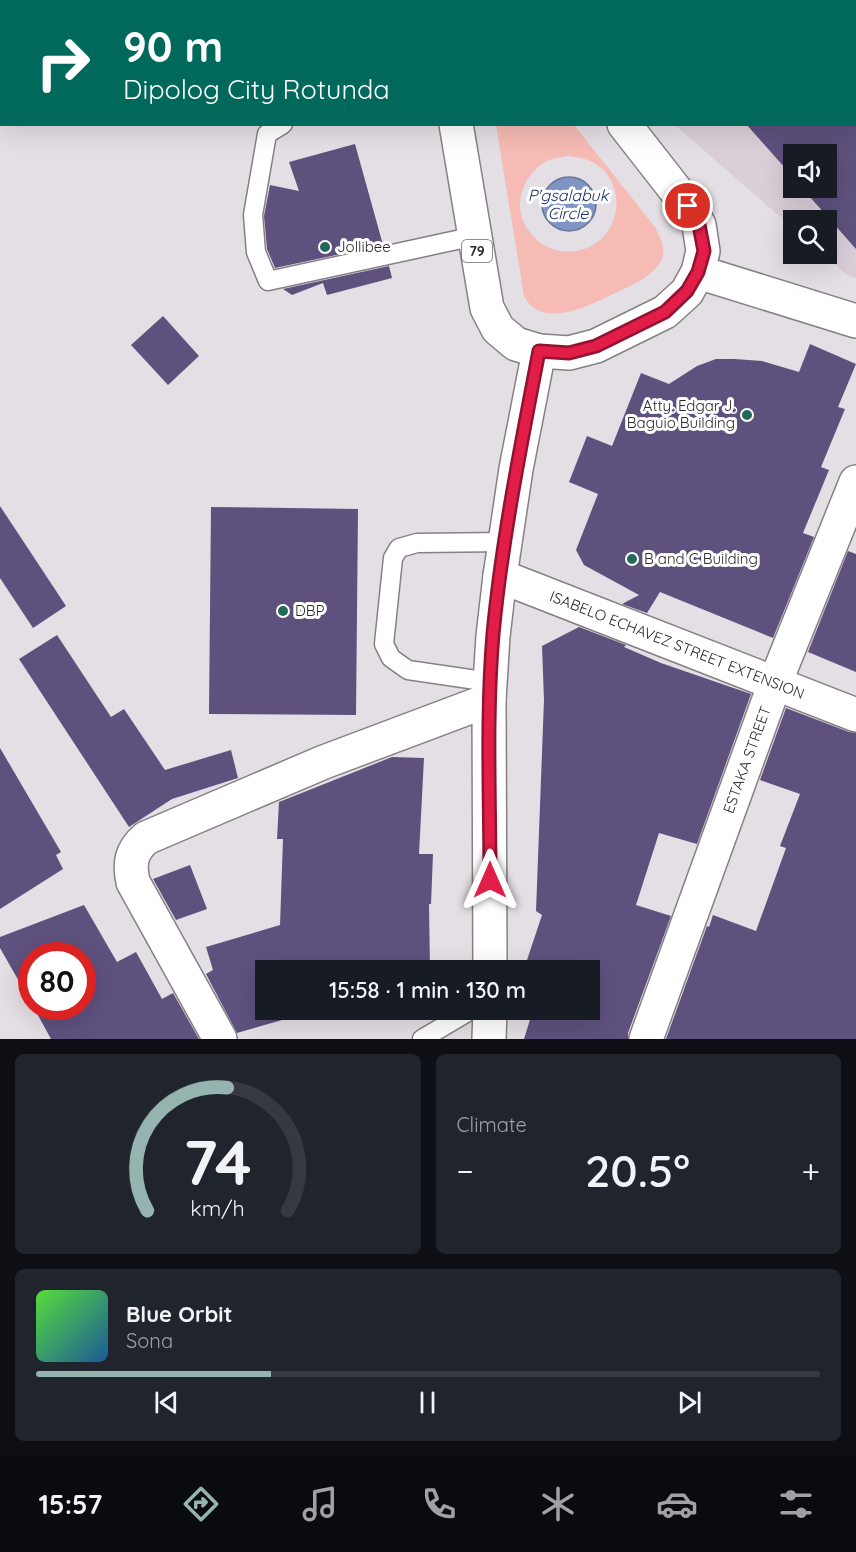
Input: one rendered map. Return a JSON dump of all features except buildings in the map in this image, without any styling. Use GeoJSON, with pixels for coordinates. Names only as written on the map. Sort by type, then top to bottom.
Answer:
{"type":"FeatureCollection","features":[{"type":"Feature","properties":{"kind":"main road","name":"79"},"geometry":{"type":"LineString","coordinates":[[456,126],[487,309],[498,329],[516,344],[539,351],[569,353],[596,346],[665,312],[687,291],[698,272],[704,251],[699,225],[688,206],[626,126]]}},
{"type":"Feature","properties":{"kind":"main road"},"geometry":{"type":"LineString","coordinates":[[698,272],[856,321]]}},
{"type":"Feature","properties":{"kind":"main road"},"geometry":{"type":"LineString","coordinates":[[490,960],[490,691],[500,576],[516,469],[539,351]]}},
{"type":"Feature","properties":{"kind":"main road","name":"ESTAKA STREET"},"geometry":{"type":"LineString","coordinates":[[646,1039],[775,683],[856,482]]}},
{"type":"Feature","properties":{"kind":"main road","name":"ISABELO ECHAVEZ STREET EXTENSION"},"geometry":{"type":"LineString","coordinates":[[500,576],[856,716]]}},
{"type":"Feature","properties":{"kind":"main road"},"geometry":{"type":"LineString","coordinates":[[220,1039],[134,882],[130,870],[131,858],[136,847],[146,838],[490,691]]}},
{"type":"Feature","properties":{"kind":"main road"},"geometry":{"type":"LineString","coordinates":[[489,1039],[490,1020]]}},
{"type":"Feature","properties":{"kind":"lane"},"geometry":{"type":"LineString","coordinates":[[280,126],[267,134],[253,215],[256,252],[268,281],[475,236]]}},
{"type":"Feature","properties":{"kind":"lane"},"geometry":{"type":"LineString","coordinates":[[490,691],[408,670],[391,658],[384,645],[393,558],[399,548],[417,543],[505,542]]}},
{"type":"Feature","properties":{"kind":"lane"},"geometry":{"type":"LineString","coordinates":[[422,1039],[454,1020]]}},
{"type":"Feature","properties":{"kind":"shaded area"},"geometry":{"type":"Polygon","coordinates":[[[496,126],[575,126],[655,227],[663,246],[663,254],[658,265],[648,275],[593,303],[554,314],[542,312],[532,306],[524,296],[496,126]],[[567,156],[549,160],[541,165],[528,179],[521,197],[521,216],[528,230],[545,246],[555,250],[581,250],[597,243],[608,230],[615,215],[616,198],[612,182],[602,168],[579,157],[567,156]]]}},
{"type":"Feature","properties":{"kind":"shaded area"},"geometry":{"type":"Polygon","coordinates":[[[676,126],[856,126],[856,278],[847,275],[834,264],[837,264],[837,210],[783,210],[783,219],[676,126]]]}},
{"type":"Feature","properties":{"kind":"water","name":"P'gsalabuk Circle"},"geometry":{"type":"Polygon","coordinates":[[[569,177],[579,179],[588,185],[594,194],[596,204],[594,214],[588,223],[579,229],[569,231],[559,229],[550,223],[544,214],[542,204],[544,194],[550,185],[559,179],[569,177]]]}},
{"type":"Feature","properties":{"kind":"place","name":"Jollibee"},"geometry":{"type":"Point","coordinates":[325,247]}},
{"type":"Feature","properties":{"kind":"place","name":"Atty. Edgar J. Baguio Building"},"geometry":{"type":"Point","coordinates":[747,415]}},
{"type":"Feature","properties":{"kind":"place","name":"B and C Building"},"geometry":{"type":"Point","coordinates":[632,559]}},
{"type":"Feature","properties":{"kind":"place","name":"DBP"},"geometry":{"type":"Point","coordinates":[283,611]}},
{"type":"Feature","properties":{"kind":"route"},"geometry":{"type":"LineString","coordinates":[[490,880],[489,700],[493,636],[516,469],[539,351],[569,353],[596,346],[665,312],[687,291],[698,272],[704,251],[699,225],[688,206]]}}]}
